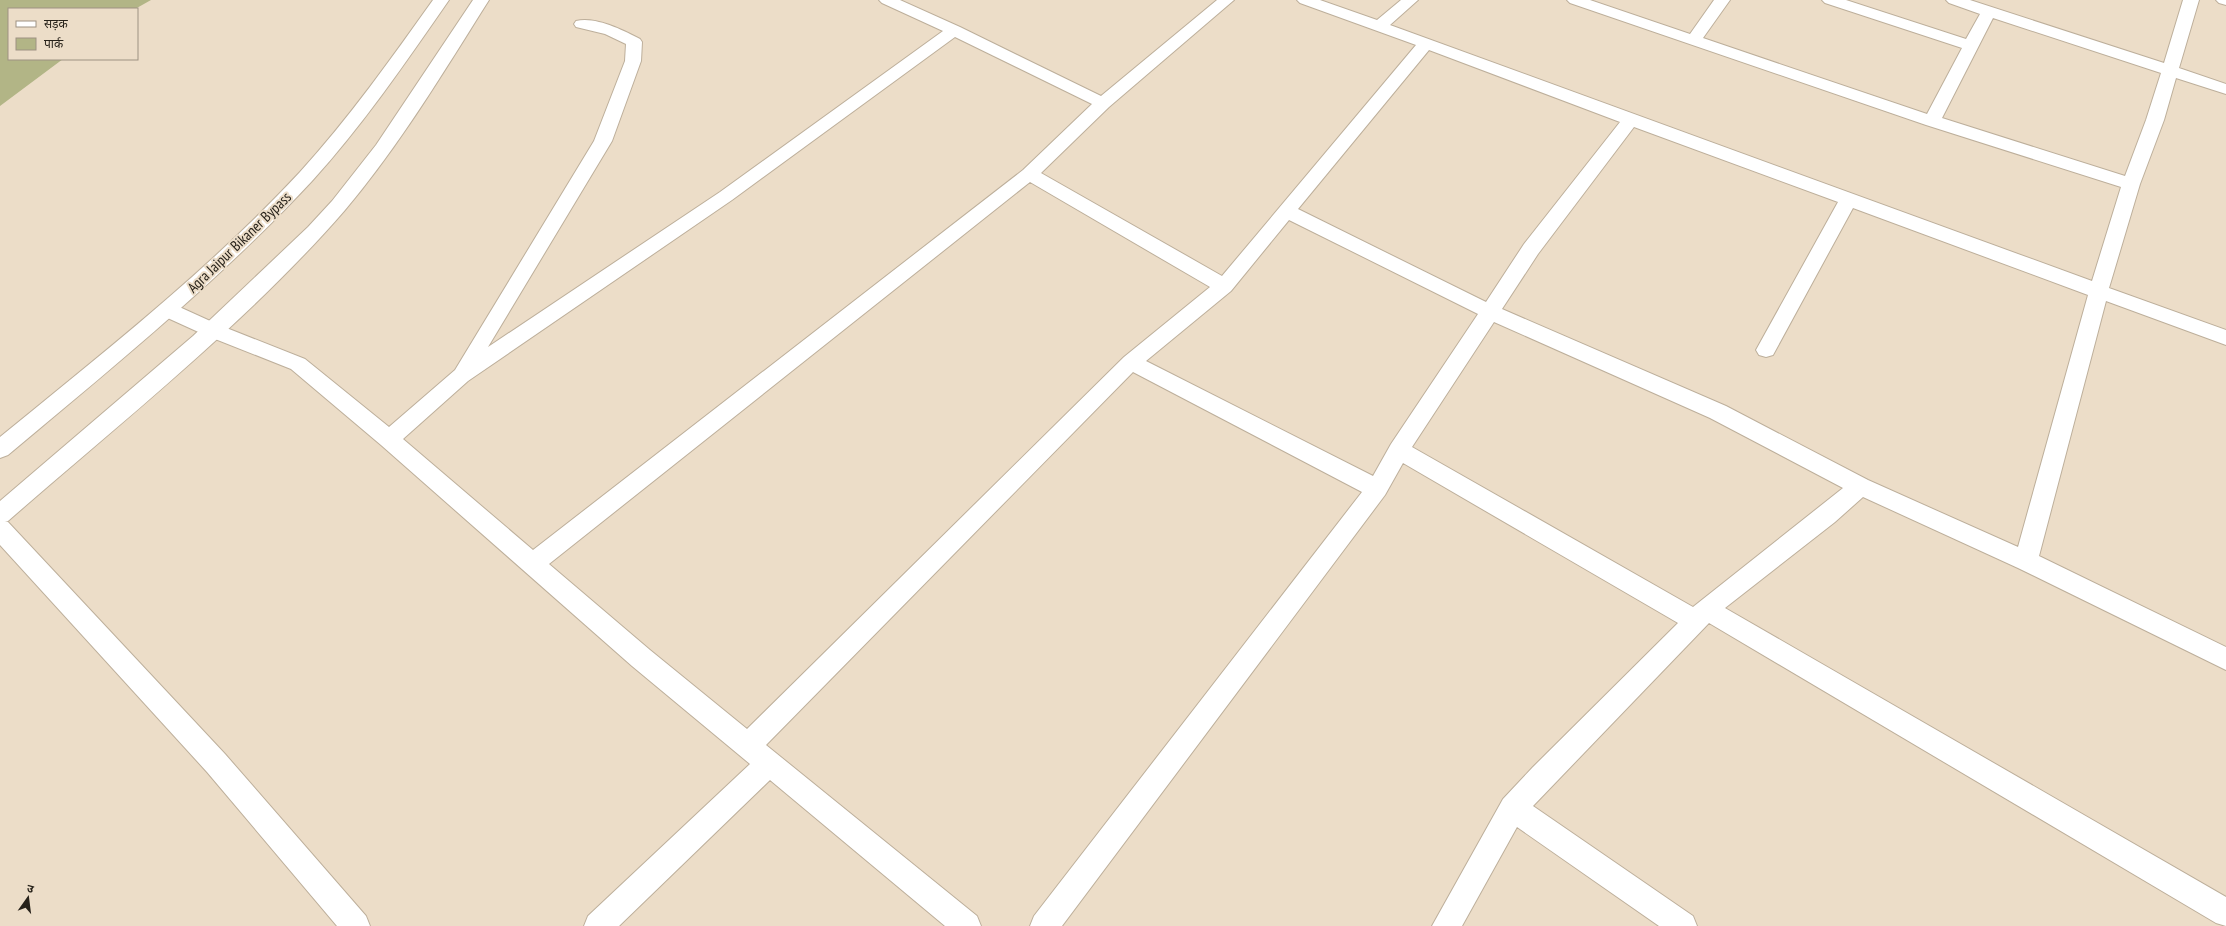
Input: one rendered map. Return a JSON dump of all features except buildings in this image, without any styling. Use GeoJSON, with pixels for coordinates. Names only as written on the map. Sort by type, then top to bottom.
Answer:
{"type":"FeatureCollection","features":[{"type":"Feature","properties":{"kind":"street","name":"Agra Jaipur Bikaner Bypass"},"geometry":{"type":"LineString","coordinates":[[0,449],[168,310],[224,258],[305,177],[362,111],[441,0]]}},
{"type":"Feature","properties":{"kind":"street"},"geometry":{"type":"LineString","coordinates":[[0,514],[212,330],[316,230],[376,158],[424,88],[481,0]]}},
{"type":"Feature","properties":{"kind":"street"},"geometry":{"type":"LineString","coordinates":[[887,0],[954,30],[1103,103]]}},
{"type":"Feature","properties":{"kind":"street"},"geometry":{"type":"LineString","coordinates":[[532,564],[1029,174],[1103,103],[1226,0]]}},
{"type":"Feature","properties":{"kind":"street"},"geometry":{"type":"LineString","coordinates":[[1305,0],[1426,43],[1848,201],[2099,290],[2226,338]]}},
{"type":"Feature","properties":{"kind":"street"},"geometry":{"type":"LineString","coordinates":[[1378,26],[1410,0]]}},
{"type":"Feature","properties":{"kind":"street"},"geometry":{"type":"LineString","coordinates":[[1575,0],[1932,121],[2130,184]]}},
{"type":"Feature","properties":{"kind":"street"},"geometry":{"type":"LineString","coordinates":[[1693,40],[1722,0]]}},
{"type":"Feature","properties":{"kind":"street"},"geometry":{"type":"LineString","coordinates":[[1830,0],[1972,46]]}},
{"type":"Feature","properties":{"kind":"street"},"geometry":{"type":"LineString","coordinates":[[1954,0],[2226,89]]}},
{"type":"Feature","properties":{"kind":"street"},"geometry":{"type":"LineString","coordinates":[[2026,561],[2099,290],[2130,184],[2154,120],[2191,0]]}},
{"type":"Feature","properties":{"kind":"street"},"geometry":{"type":"LineString","coordinates":[[1932,121],[1990,11]]}},
{"type":"Feature","properties":{"kind":"street"},"geometry":{"type":"LineString","coordinates":[[461,376],[603,141],[633,61],[634,42],[610,30],[582,24]]}},
{"type":"Feature","properties":{"kind":"street"},"geometry":{"type":"LineString","coordinates":[[389,439],[461,376],[726,196],[954,30]]}},
{"type":"Feature","properties":{"kind":"street"},"geometry":{"type":"LineString","coordinates":[[747,746],[1131,362],[1224,286],[1426,43]]}},
{"type":"Feature","properties":{"kind":"street"},"geometry":{"type":"LineString","coordinates":[[1044,926],[1377,489],[1399,450],[1531,249],[1631,120]]}},
{"type":"Feature","properties":{"kind":"street"},"geometry":{"type":"LineString","coordinates":[[1029,174],[1224,286]]}},
{"type":"Feature","properties":{"kind":"street"},"geometry":{"type":"LineString","coordinates":[[1766,350],[1848,201]]}},
{"type":"Feature","properties":{"kind":"street"},"geometry":{"type":"LineString","coordinates":[[1287,211],[1490,312],[1718,412],[1860,486],[2026,561],[2226,659]]}},
{"type":"Feature","properties":{"kind":"street"},"geometry":{"type":"LineString","coordinates":[[168,310],[212,330],[298,364],[389,439],[532,564],[747,746],[967,926]]}},
{"type":"Feature","properties":{"kind":"street"},"geometry":{"type":"LineString","coordinates":[[1131,362],[1377,489]]}},
{"type":"Feature","properties":{"kind":"street"},"geometry":{"type":"LineString","coordinates":[[1399,450],[1701,615],[2226,913]]}},
{"type":"Feature","properties":{"kind":"street"},"geometry":{"type":"LineString","coordinates":[[1446,926],[1513,808],[1542,776],[1701,615],[1827,515],[1860,486]]}},
{"type":"Feature","properties":{"kind":"street"},"geometry":{"type":"LineString","coordinates":[[0,530],[216,763],[356,926]]}},
{"type":"Feature","properties":{"kind":"street"},"geometry":{"type":"LineString","coordinates":[[598,926],[769,763]]}},
{"type":"Feature","properties":{"kind":"street"},"geometry":{"type":"LineString","coordinates":[[1513,808],[1683,926]]}},
{"type":"Feature","properties":{"kind":"green space"},"geometry":{"type":"Polygon","coordinates":[[[0,0],[151,0],[137,8],[8,8],[8,60],[62,60],[0,106],[0,0]]]}}]}
